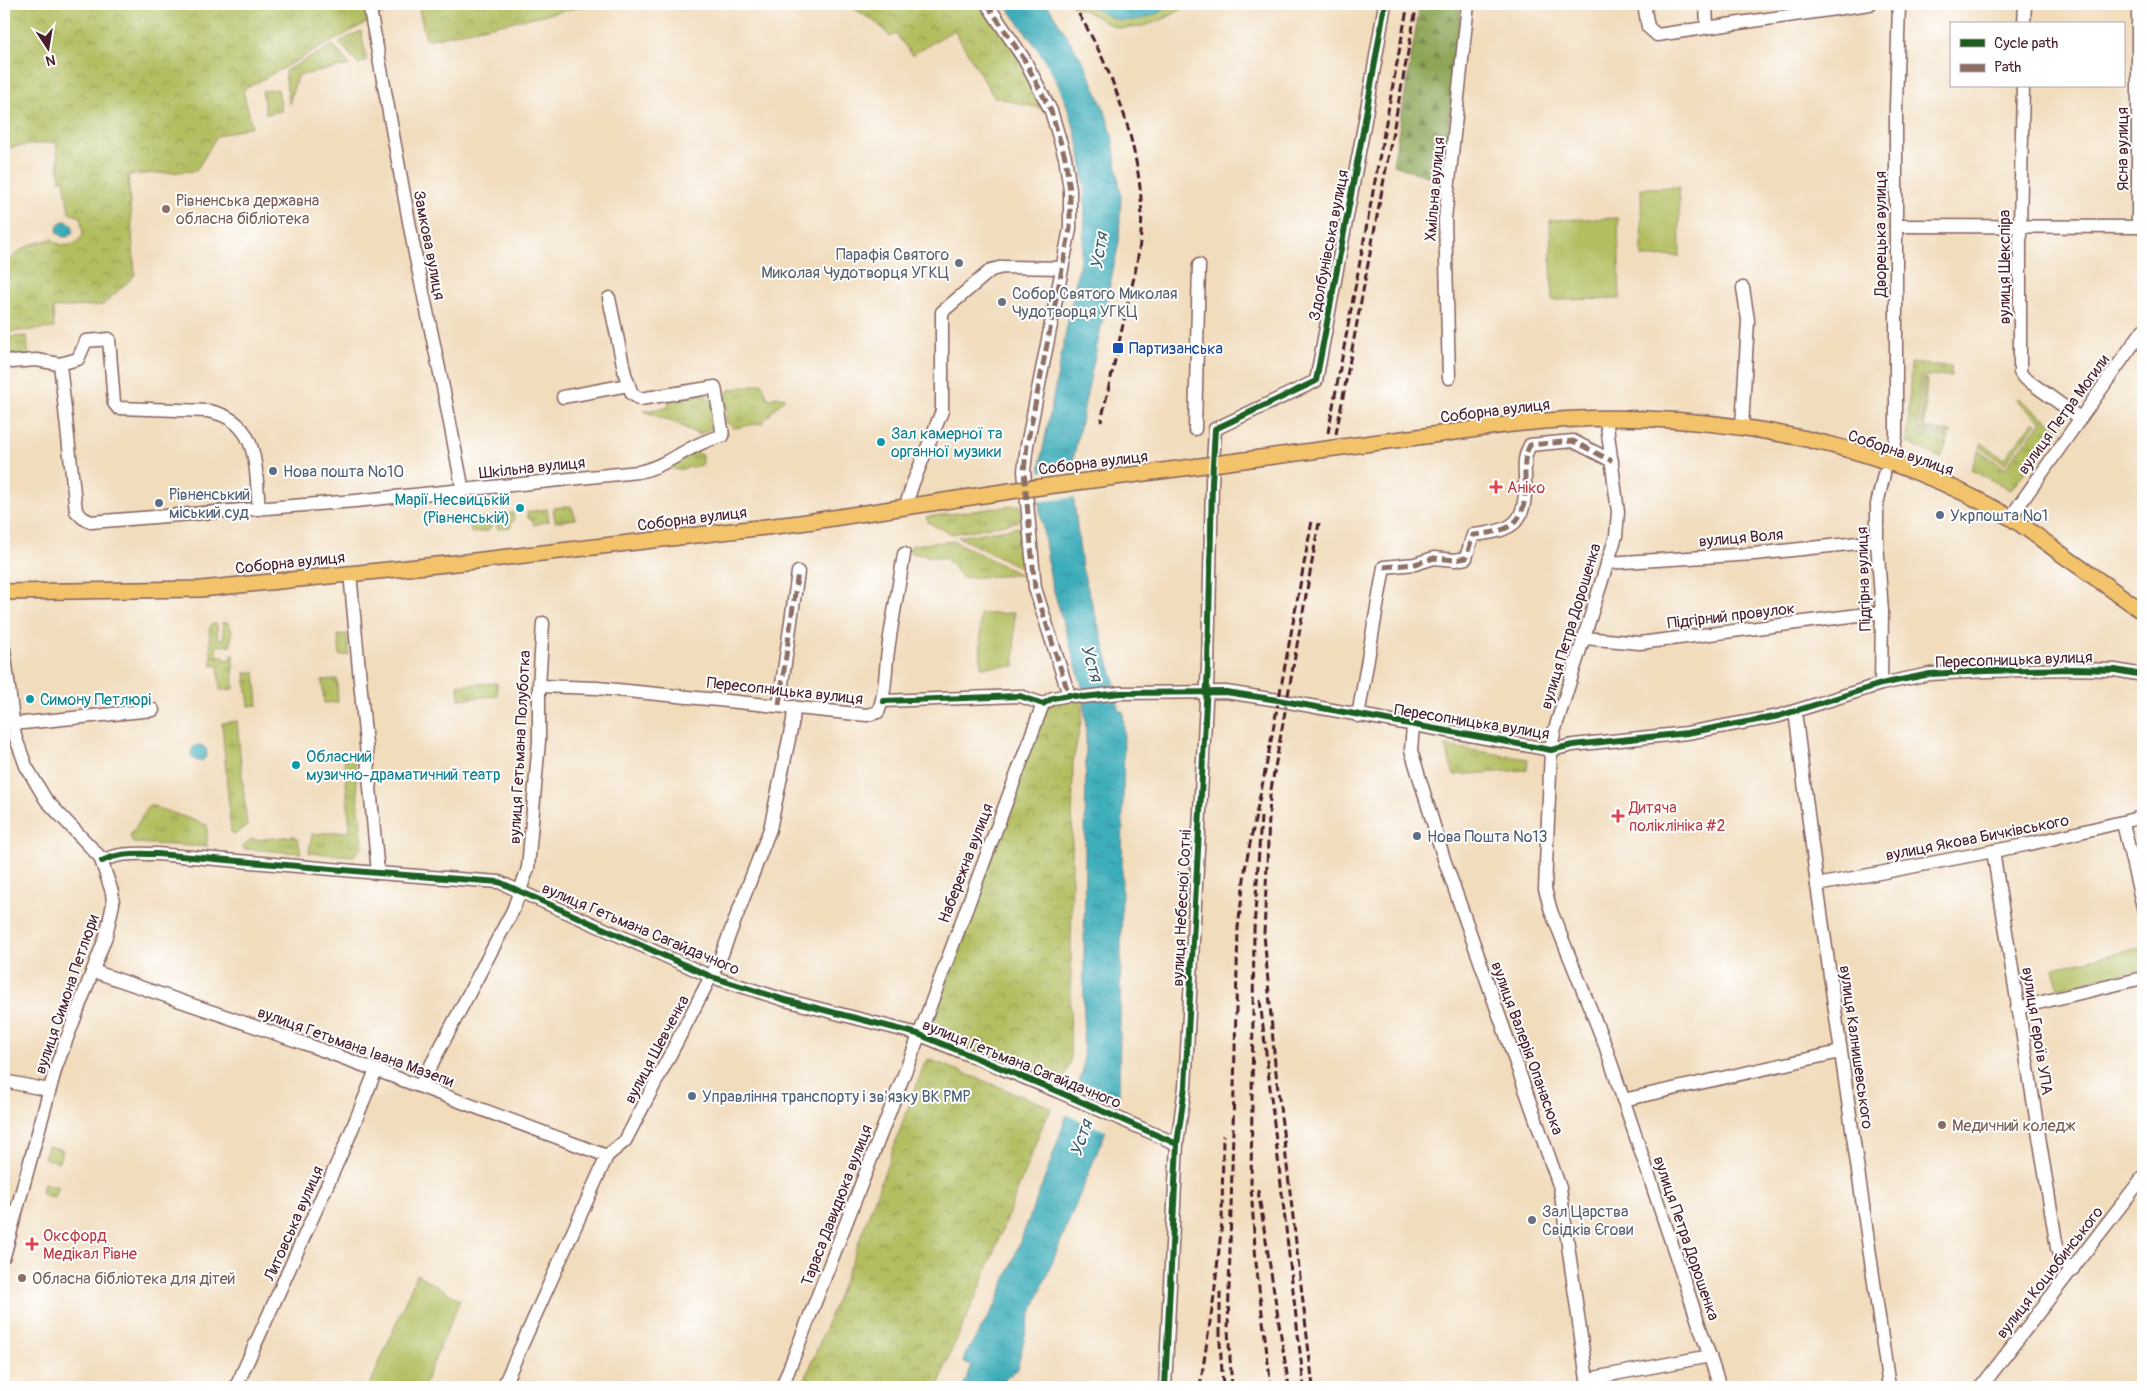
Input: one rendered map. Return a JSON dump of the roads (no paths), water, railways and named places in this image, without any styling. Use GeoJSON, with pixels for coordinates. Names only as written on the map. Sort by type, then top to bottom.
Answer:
{"type":"FeatureCollection","features":[{"type":"Feature","properties":{"kind":"main road","name":"Соборна вулиця"},"geometry":{"type":"LineString","coordinates":[[4,592],[202,589],[466,562],[782,525],[906,505],[1510,424],[1606,418],[1662,420],[1742,427],[1838,448],[1886,468],[1957,490],[2010,518],[2143,612]]}},
{"type":"Feature","properties":{"kind":"street","name":"Замкова вулиця"},"geometry":{"type":"LineString","coordinates":[[369,4],[416,262],[463,491]]}},
{"type":"Feature","properties":{"kind":"street"},"geometry":{"type":"LineString","coordinates":[[987,4],[1024,59],[1038,85],[1057,126],[1065,157],[1071,209],[1070,229],[1027,445],[1024,471],[1035,588],[1069,695]]}},
{"type":"Feature","properties":{"kind":"street","name":"Здолбунівська вулиця"},"geometry":{"type":"LineString","coordinates":[[1216,429],[1316,381],[1364,126],[1384,4]]}},
{"type":"Feature","properties":{"kind":"street","name":"Хмільна вулиця"},"geometry":{"type":"LineString","coordinates":[[1449,378],[1445,219],[1468,4]]}},
{"type":"Feature","properties":{"kind":"street"},"geometry":{"type":"LineString","coordinates":[[1644,4],[1648,26],[1658,36],[1707,27],[1870,4]]}},
{"type":"Feature","properties":{"kind":"street"},"geometry":{"type":"LineString","coordinates":[[1706,4],[1707,27]]}},
{"type":"Feature","properties":{"kind":"street","name":"Дворецька вулиця"},"geometry":{"type":"LineString","coordinates":[[1886,468],[1894,448],[1896,435],[1898,4]]}},
{"type":"Feature","properties":{"kind":"street"},"geometry":{"type":"LineString","coordinates":[[2024,22],[2025,4]]}},
{"type":"Feature","properties":{"kind":"street","name":"Ясна вулиця"},"geometry":{"type":"LineString","coordinates":[[2138,4],[2141,229]]}},
{"type":"Feature","properties":{"kind":"street","name":"вулиця Шекспіра"},"geometry":{"type":"LineString","coordinates":[[2023,88],[2020,227],[2020,372],[2023,377],[2080,418]]}},
{"type":"Feature","properties":{"kind":"street"},"geometry":{"type":"LineString","coordinates":[[1896,226],[2141,229]]}},
{"type":"Feature","properties":{"kind":"street"},"geometry":{"type":"LineString","coordinates":[[1195,429],[1199,265]]}},
{"type":"Feature","properties":{"kind":"street"},"geometry":{"type":"LineString","coordinates":[[906,505],[942,411],[942,312],[991,270],[1003,267],[1062,268]]}},
{"type":"Feature","properties":{"kind":"street"},"geometry":{"type":"LineString","coordinates":[[1742,427],[1748,320],[1743,288]]}},
{"type":"Feature","properties":{"kind":"street"},"geometry":{"type":"LineString","coordinates":[[563,397],[628,385],[609,298]]}},
{"type":"Feature","properties":{"kind":"street","name":"вулиця Петра Могили"},"geometry":{"type":"LineString","coordinates":[[2010,518],[2143,330]]}},
{"type":"Feature","properties":{"kind":"street"},"geometry":{"type":"LineString","coordinates":[[5,360],[12,362],[36,360],[60,364],[78,360],[86,341],[110,340],[114,403],[118,408],[222,413],[243,429],[252,448],[259,509]]}},
{"type":"Feature","properties":{"kind":"street","name":"Шкільна вулиця"},"geometry":{"type":"LineString","coordinates":[[60,364],[76,511],[83,518],[91,522],[463,491],[647,470],[699,443],[723,436],[716,387],[640,399],[632,394],[628,385]]}},
{"type":"Feature","properties":{"kind":"street","name":"вулиця Петра Дорошенка"},"geometry":{"type":"LineString","coordinates":[[1606,418],[1618,512],[1616,536],[1554,732],[1551,750],[1545,889],[1551,911],[1590,1004],[1720,1387]]}},
{"type":"Feature","properties":{"kind":"street","name":"вулиця Небесної Сотні"},"geometry":{"type":"LineString","coordinates":[[1165,1387],[1177,1144],[1185,1087],[1208,666],[1212,483],[1216,429]]}},
{"type":"Feature","properties":{"kind":"street"},"geometry":{"type":"LineString","coordinates":[[1358,716],[1384,567],[1415,564],[1434,558],[1455,560],[1466,558],[1473,535],[1497,533],[1515,523],[1523,512],[1526,498],[1524,455],[1530,445],[1573,442],[1612,461]]}},
{"type":"Feature","properties":{"kind":"street","name":"Підгірна вулиця"},"geometry":{"type":"LineString","coordinates":[[1881,684],[1882,612],[1877,540],[1877,504],[1886,468]]}},
{"type":"Feature","properties":{"kind":"street","name":"вулиця Воля"},"geometry":{"type":"LineString","coordinates":[[1607,563],[1754,554],[1877,540]]}},
{"type":"Feature","properties":{"kind":"street"},"geometry":{"type":"LineString","coordinates":[[883,701],[886,659],[904,554]]}},
{"type":"Feature","properties":{"kind":"street"},"geometry":{"type":"LineString","coordinates":[[779,705],[798,572]]}},
{"type":"Feature","properties":{"kind":"street"},"geometry":{"type":"LineString","coordinates":[[350,573],[378,873]]}},
{"type":"Feature","properties":{"kind":"street","name":"Підгірний провулок"},"geometry":{"type":"LineString","coordinates":[[1584,638],[1640,643],[1882,612]]}},
{"type":"Feature","properties":{"kind":"street","name":"вулиця Гетьмана Полуботка"},"geometry":{"type":"LineString","coordinates":[[420,1086],[497,942],[521,891],[528,868],[540,741],[539,686],[543,623]]}},
{"type":"Feature","properties":{"kind":"street","name":"вулиця Симона Петлюри"},"geometry":{"type":"LineString","coordinates":[[4,649],[13,724],[19,751],[32,779],[46,800],[102,861],[112,892],[113,904],[110,922],[93,971],[71,1022],[49,1090],[4,1256]]}},
{"type":"Feature","properties":{"kind":"street","name":"Пересопницька вулиця"},"geometry":{"type":"LineString","coordinates":[[539,686],[597,688],[867,715],[878,712],[883,701],[1020,696],[1043,704],[1053,698],[1069,695],[1083,697],[1120,694],[1238,694],[1551,750],[1573,745],[1686,733],[1779,716],[1881,684],[1930,674],[1986,670],[2074,669],[2115,670],[2143,675]]}},
{"type":"Feature","properties":{"kind":"street","name":"Набережна вулиця"},"geometry":{"type":"LineString","coordinates":[[918,1034],[1043,704]]}},
{"type":"Feature","properties":{"kind":"street","name":"вулиця Шевченка"},"geometry":{"type":"LineString","coordinates":[[503,1387],[607,1156],[625,1141],[712,977],[770,829],[794,720],[794,707]]}},
{"type":"Feature","properties":{"kind":"street"},"geometry":{"type":"LineString","coordinates":[[13,724],[153,710]]}},
{"type":"Feature","properties":{"kind":"street","name":"вулиця Калнишевського"},"geometry":{"type":"LineString","coordinates":[[1795,711],[1840,1052],[1889,1387]]}},
{"type":"Feature","properties":{"kind":"street","name":"вулиця Валерія Опанасюка"},"geometry":{"type":"LineString","coordinates":[[1413,726],[1411,750],[1444,859],[1560,1188],[1588,1383]]}},
{"type":"Feature","properties":{"kind":"street","name":"вулиця Якова Бичківського"},"geometry":{"type":"LineString","coordinates":[[1817,885],[1993,851],[2143,817]]}},
{"type":"Feature","properties":{"kind":"street"},"geometry":{"type":"LineString","coordinates":[[2123,823],[2143,907]]}},
{"type":"Feature","properties":{"kind":"street","name":"вулиця Героїв УПА"},"geometry":{"type":"LineString","coordinates":[[1993,851],[2057,1248],[2062,1261],[2073,1269]]}},
{"type":"Feature","properties":{"kind":"street","name":"вулиця Гетьмана Сагайдачного"},"geometry":{"type":"LineString","coordinates":[[102,861],[122,854],[157,854],[499,882],[712,977],[786,1000],[918,1034],[1059,1092],[1177,1144]]}},
{"type":"Feature","properties":{"kind":"street","name":"вулиця Гетьмана Івана Мазепи"},"geometry":{"type":"LineString","coordinates":[[93,971],[376,1070],[607,1156]]}},
{"type":"Feature","properties":{"kind":"street"},"geometry":{"type":"LineString","coordinates":[[2017,1008],[2143,978]]}},
{"type":"Feature","properties":{"kind":"street","name":"Тараса Давидюка вулиця"},"geometry":{"type":"LineString","coordinates":[[782,1387],[918,1034]]}},
{"type":"Feature","properties":{"kind":"street"},"geometry":{"type":"LineString","coordinates":[[1623,1100],[1840,1052]]}},
{"type":"Feature","properties":{"kind":"street","name":"Литовська вулиця"},"geometry":{"type":"LineString","coordinates":[[236,1387],[348,1139],[376,1070]]}},
{"type":"Feature","properties":{"kind":"street"},"geometry":{"type":"LineString","coordinates":[[4,1081],[49,1090]]}},
{"type":"Feature","properties":{"kind":"street","name":"вулиця Коцюбинського"},"geometry":{"type":"LineString","coordinates":[[1981,1387],[2143,1177]]}},
{"type":"Feature","properties":{"kind":"street"},"geometry":{"type":"LineString","coordinates":[[1588,1383],[1710,1356]]}},
{"type":"Feature","properties":{"kind":"water","name":"Устя"},"geometry":{"type":"Polygon","coordinates":[[[1005,4],[1047,4],[1085,65],[1105,111],[1112,134],[1121,196],[1119,242],[1072,465],[1082,568],[1114,680],[1120,711],[1123,712],[1119,1099],[1029,1319],[1017,1370],[1006,1378],[1002,1387],[963,1387],[972,1365],[963,1362],[965,1355],[996,1304],[1045,1177],[1083,1070],[1086,735],[1084,693],[1051,581],[1039,504],[1041,459],[1083,244],[1085,223],[1084,181],[1077,140],[1065,99],[1051,70],[1039,51],[1005,4]]]}},
{"type":"Feature","properties":{"kind":"water"},"geometry":{"type":"Polygon","coordinates":[[[1088,4],[1171,4],[1160,12],[1145,18],[1122,20],[1112,18],[1088,4]]]}},
{"type":"Feature","properties":{"kind":"water"},"geometry":{"type":"Polygon","coordinates":[[[65,221],[71,223],[73,229],[71,235],[65,237],[59,235],[57,229],[59,223],[65,221]]]}},
{"type":"Feature","properties":{"kind":"water"},"geometry":{"type":"Polygon","coordinates":[[[196,745],[202,745],[207,750],[205,759],[196,761],[191,756],[191,750],[196,745]]]}},
{"type":"Feature","properties":{"kind":"railway"},"geometry":{"type":"LineString","coordinates":[[1072,4],[1100,54],[1124,114],[1138,175],[1141,205],[1141,233],[1137,263],[1101,422]]}},
{"type":"Feature","properties":{"kind":"railway"},"geometry":{"type":"LineString","coordinates":[[1328,433],[1408,4]]}},
{"type":"Feature","properties":{"kind":"railway"},"geometry":{"type":"LineString","coordinates":[[1336,434],[1417,4]]}},
{"type":"Feature","properties":{"kind":"railway"},"geometry":{"type":"LineString","coordinates":[[1232,1387],[1228,1330],[1238,928],[1246,863],[1312,521]]}},
{"type":"Feature","properties":{"kind":"railway"},"geometry":{"type":"LineString","coordinates":[[1313,1387],[1275,1064],[1264,934],[1270,795],[1319,523]]}},
{"type":"Feature","properties":{"kind":"railway"},"geometry":{"type":"LineString","coordinates":[[1261,817],[1254,930],[1251,1186],[1256,1263],[1271,1387]]}},
{"type":"Feature","properties":{"kind":"railway"},"geometry":{"type":"LineString","coordinates":[[1260,1000],[1304,1387]]}},
{"type":"Feature","properties":{"kind":"railway"},"geometry":{"type":"LineString","coordinates":[[1200,1387],[1214,1296],[1222,1222],[1223,1135]]}},
{"type":"Feature","properties":{"kind":"railway"},"geometry":{"type":"LineString","coordinates":[[1258,1190],[1289,1387]]}},
{"type":"Feature","properties":{"kind":"railway"},"geometry":{"type":"LineString","coordinates":[[1220,1292],[1220,1342],[1223,1387]]}},
{"type":"Feature","properties":{"kind":"place","name":"Рівненська державна обласна бібліотека"},"geometry":{"type":"Point","coordinates":[166,209]}},
{"type":"Feature","properties":{"kind":"place","name":"Парафія Святого Миколая Чудотворця УГКЦ"},"geometry":{"type":"Point","coordinates":[959,263]}},
{"type":"Feature","properties":{"kind":"place","name":"Собор Святого Миколая Чудотворця УГКЦ"},"geometry":{"type":"Point","coordinates":[1002,302]}},
{"type":"Feature","properties":{"kind":"place","name":"Партизанська"},"geometry":{"type":"Point","coordinates":[1118,348]}},
{"type":"Feature","properties":{"kind":"place","name":"Зал камерної та органної музики"},"geometry":{"type":"Point","coordinates":[881,442]}},
{"type":"Feature","properties":{"kind":"place","name":"Нова пошта №10"},"geometry":{"type":"Point","coordinates":[273,471]}},
{"type":"Feature","properties":{"kind":"place","name":"Аніко"},"geometry":{"type":"Point","coordinates":[1496,487]}},
{"type":"Feature","properties":{"kind":"place","name":"Рівненський міський суд"},"geometry":{"type":"Point","coordinates":[159,503]}},
{"type":"Feature","properties":{"kind":"place","name":"Марії Несвицькій (Рівненській)"},"geometry":{"type":"Point","coordinates":[520,508]}},
{"type":"Feature","properties":{"kind":"place","name":"Укрпошта №1"},"geometry":{"type":"Point","coordinates":[1940,515]}},
{"type":"Feature","properties":{"kind":"place","name":"Симону Петлюрі"},"geometry":{"type":"Point","coordinates":[30,699]}},
{"type":"Feature","properties":{"kind":"place","name":"Обласний музично-драматичний театр"},"geometry":{"type":"Point","coordinates":[296,765]}},
{"type":"Feature","properties":{"kind":"place","name":"Дитяча поліклініка #2"},"geometry":{"type":"Point","coordinates":[1618,816]}},
{"type":"Feature","properties":{"kind":"place","name":"Нова Пошта №13"},"geometry":{"type":"Point","coordinates":[1417,836]}},
{"type":"Feature","properties":{"kind":"place","name":"Управління транспорту і зв'язку ВК РМР"},"geometry":{"type":"Point","coordinates":[692,1096]}},
{"type":"Feature","properties":{"kind":"place","name":"Медичний коледж"},"geometry":{"type":"Point","coordinates":[1942,1125]}},
{"type":"Feature","properties":{"kind":"place","name":"Зал Царства Свідків Єгови"},"geometry":{"type":"Point","coordinates":[1532,1220]}},
{"type":"Feature","properties":{"kind":"place","name":"Оксфорд Медікал Рівне"},"geometry":{"type":"Point","coordinates":[32,1244]}},
{"type":"Feature","properties":{"kind":"place","name":"Обласна бібліотека для дітей"},"geometry":{"type":"Point","coordinates":[22,1278]}}]}
